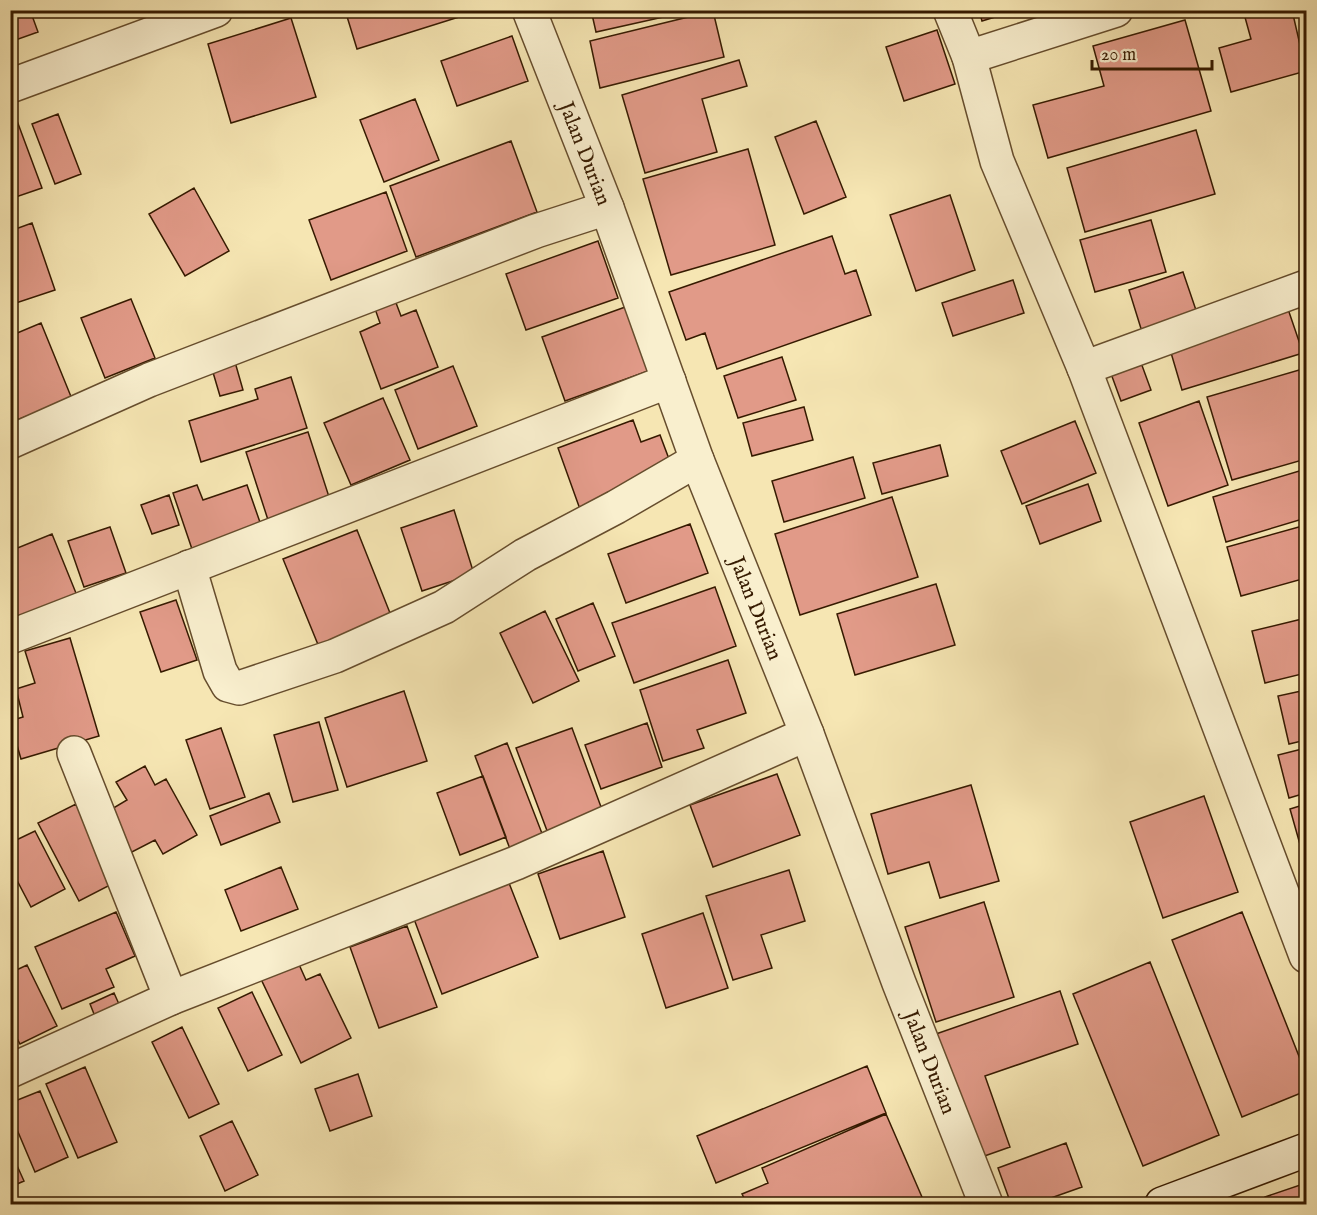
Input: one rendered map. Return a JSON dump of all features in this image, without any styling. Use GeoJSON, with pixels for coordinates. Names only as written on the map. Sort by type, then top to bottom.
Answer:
{"type":"FeatureCollection","features":[{"type":"Feature","properties":{"kind":"street"},"geometry":{"type":"LineString","coordinates":[[10,86],[216,10]]}},
{"type":"Feature","properties":{"kind":"street","name":"Jalan Durian"},"geometry":{"type":"LineString","coordinates":[[529,10],[607,208],[697,460],[807,734],[899,983],[986,1204]]}},
{"type":"Feature","properties":{"kind":"street"},"geometry":{"type":"LineString","coordinates":[[951,10],[969,57],[997,161],[1084,368],[1306,953]]}},
{"type":"Feature","properties":{"kind":"street"},"geometry":{"type":"LineString","coordinates":[[969,57],[1116,10]]}},
{"type":"Feature","properties":{"kind":"street"},"geometry":{"type":"LineString","coordinates":[[10,442],[149,380],[536,231],[607,208]]}},
{"type":"Feature","properties":{"kind":"street"},"geometry":{"type":"LineString","coordinates":[[1084,368],[1306,287]]}},
{"type":"Feature","properties":{"kind":"street"},"geometry":{"type":"LineString","coordinates":[[10,637],[669,381]]}},
{"type":"Feature","properties":{"kind":"street"},"geometry":{"type":"LineString","coordinates":[[189,567],[219,671],[228,686],[239,688],[335,656],[444,607],[525,555],[616,507],[697,460]]}},
{"type":"Feature","properties":{"kind":"street"},"geometry":{"type":"LineString","coordinates":[[10,1071],[171,999],[516,862],[807,734]]}},
{"type":"Feature","properties":{"kind":"street"},"geometry":{"type":"LineString","coordinates":[[74,753],[171,999]]}},
{"type":"Feature","properties":{"kind":"street"},"geometry":{"type":"LineString","coordinates":[[1162,1204],[1306,1149]]}},
{"type":"Feature","properties":{"kind":"building"},"geometry":{"type":"Polygon","coordinates":[[[10,10],[30,10],[38,32],[10,42],[10,10]]]}},
{"type":"Feature","properties":{"kind":"building"},"geometry":{"type":"Polygon","coordinates":[[[345,10],[457,10],[459,17],[357,49],[345,10]]]}},
{"type":"Feature","properties":{"kind":"building"},"geometry":{"type":"Polygon","coordinates":[[[591,10],[676,10],[677,14],[596,32],[591,10]]]}},
{"type":"Feature","properties":{"kind":"building"},"geometry":{"type":"Polygon","coordinates":[[[979,10],[1018,10],[982,21],[979,10]]]}},
{"type":"Feature","properties":{"kind":"building"},"geometry":{"type":"Polygon","coordinates":[[[1243,10],[1292,10],[1306,71],[1231,92],[1219,48],[1251,39],[1243,10]]]}},
{"type":"Feature","properties":{"kind":"building"},"geometry":{"type":"Polygon","coordinates":[[[1299,10],[1306,10],[1306,42],[1299,10]]]}},
{"type":"Feature","properties":{"kind":"building"},"geometry":{"type":"Polygon","coordinates":[[[713,11],[724,57],[600,88],[590,41],[713,11]]]}},
{"type":"Feature","properties":{"kind":"building"},"geometry":{"type":"Polygon","coordinates":[[[291,18],[316,97],[231,123],[208,44],[291,18]]]}},
{"type":"Feature","properties":{"kind":"building"},"geometry":{"type":"Polygon","coordinates":[[[1185,20],[1211,111],[1048,158],[1033,105],[1104,86],[1093,46],[1185,20]]]}},
{"type":"Feature","properties":{"kind":"building"},"geometry":{"type":"Polygon","coordinates":[[[937,30],[955,84],[904,101],[886,47],[937,30]]]}},
{"type":"Feature","properties":{"kind":"building"},"geometry":{"type":"Polygon","coordinates":[[[512,36],[528,81],[457,106],[441,61],[512,36]]]}},
{"type":"Feature","properties":{"kind":"building"},"geometry":{"type":"Polygon","coordinates":[[[739,60],[747,86],[702,99],[717,152],[645,173],[622,95],[739,60]]]}},
{"type":"Feature","properties":{"kind":"building"},"geometry":{"type":"Polygon","coordinates":[[[415,99],[439,160],[384,182],[360,120],[415,99]]]}},
{"type":"Feature","properties":{"kind":"building"},"geometry":{"type":"Polygon","coordinates":[[[13,110],[42,188],[10,199],[10,111],[13,110]]]}},
{"type":"Feature","properties":{"kind":"building"},"geometry":{"type":"Polygon","coordinates":[[[58,114],[81,174],[55,184],[32,124],[58,114]]]}},
{"type":"Feature","properties":{"kind":"building"},"geometry":{"type":"Polygon","coordinates":[[[816,121],[846,197],[804,214],[775,137],[816,121]]]}},
{"type":"Feature","properties":{"kind":"building"},"geometry":{"type":"Polygon","coordinates":[[[1196,130],[1215,194],[1085,232],[1067,168],[1196,130]]]}},
{"type":"Feature","properties":{"kind":"building"},"geometry":{"type":"Polygon","coordinates":[[[511,141],[537,212],[416,257],[390,186],[511,141]]]}},
{"type":"Feature","properties":{"kind":"building"},"geometry":{"type":"Polygon","coordinates":[[[748,149],[775,245],[671,275],[643,179],[748,149]]]}},
{"type":"Feature","properties":{"kind":"building"},"geometry":{"type":"Polygon","coordinates":[[[194,188],[229,251],[185,276],[149,214],[194,188]]]}},
{"type":"Feature","properties":{"kind":"building"},"geometry":{"type":"Polygon","coordinates":[[[386,192],[407,251],[331,280],[309,220],[386,192]]]}},
{"type":"Feature","properties":{"kind":"building"},"geometry":{"type":"Polygon","coordinates":[[[950,195],[975,270],[916,291],[890,215],[950,195]]]}},
{"type":"Feature","properties":{"kind":"building"},"geometry":{"type":"Polygon","coordinates":[[[1151,220],[1166,272],[1095,292],[1080,240],[1151,220]]]}},
{"type":"Feature","properties":{"kind":"building"},"geometry":{"type":"Polygon","coordinates":[[[32,223],[55,290],[10,305],[10,231],[32,223]]]}},
{"type":"Feature","properties":{"kind":"building"},"geometry":{"type":"Polygon","coordinates":[[[832,236],[845,274],[856,270],[871,315],[717,369],[705,333],[686,340],[669,292],[832,236]]]}},
{"type":"Feature","properties":{"kind":"building"},"geometry":{"type":"Polygon","coordinates":[[[598,241],[618,298],[526,330],[506,274],[598,241]]]}},
{"type":"Feature","properties":{"kind":"building"},"geometry":{"type":"Polygon","coordinates":[[[1183,272],[1198,316],[1143,335],[1129,290],[1183,272]]]}},
{"type":"Feature","properties":{"kind":"building"},"geometry":{"type":"Polygon","coordinates":[[[1013,280],[1024,313],[953,336],[942,303],[1013,280]]]}},
{"type":"Feature","properties":{"kind":"building"},"geometry":{"type":"Polygon","coordinates":[[[393,295],[401,316],[416,310],[438,367],[381,389],[360,332],[380,323],[373,303],[393,295]]]}},
{"type":"Feature","properties":{"kind":"building"},"geometry":{"type":"Polygon","coordinates":[[[131,299],[155,358],[105,378],[81,318],[131,299]]]}},
{"type":"Feature","properties":{"kind":"building"},"geometry":{"type":"Polygon","coordinates":[[[628,306],[651,370],[565,401],[542,337],[628,306]]]}},
{"type":"Feature","properties":{"kind":"building"},"geometry":{"type":"Polygon","coordinates":[[[1288,309],[1303,353],[1182,390],[1169,346],[1288,309]]]}},
{"type":"Feature","properties":{"kind":"building"},"geometry":{"type":"Polygon","coordinates":[[[41,323],[72,399],[17,420],[10,404],[10,336],[41,323]]]}},
{"type":"Feature","properties":{"kind":"building"},"geometry":{"type":"Polygon","coordinates":[[[782,357],[796,400],[738,418],[724,376],[782,357]]]}},
{"type":"Feature","properties":{"kind":"building"},"geometry":{"type":"Polygon","coordinates":[[[1140,360],[1151,390],[1121,401],[1110,371],[1140,360]]]}},
{"type":"Feature","properties":{"kind":"building"},"geometry":{"type":"Polygon","coordinates":[[[235,362],[243,390],[220,396],[212,369],[235,362]]]}},
{"type":"Feature","properties":{"kind":"building"},"geometry":{"type":"Polygon","coordinates":[[[453,366],[477,426],[418,449],[395,390],[453,366]]]}},
{"type":"Feature","properties":{"kind":"building"},"geometry":{"type":"Polygon","coordinates":[[[1306,368],[1306,459],[1232,480],[1207,397],[1306,368]]]}},
{"type":"Feature","properties":{"kind":"building"},"geometry":{"type":"Polygon","coordinates":[[[291,377],[307,428],[201,462],[189,421],[258,399],[255,389],[291,377]]]}},
{"type":"Feature","properties":{"kind":"building"},"geometry":{"type":"Polygon","coordinates":[[[383,398],[410,460],[351,485],[324,423],[383,398]]]}},
{"type":"Feature","properties":{"kind":"building"},"geometry":{"type":"Polygon","coordinates":[[[1199,401],[1228,485],[1168,506],[1139,423],[1199,401]]]}},
{"type":"Feature","properties":{"kind":"building"},"geometry":{"type":"Polygon","coordinates":[[[804,407],[813,440],[752,456],[743,423],[804,407]]]}},
{"type":"Feature","properties":{"kind":"building"},"geometry":{"type":"Polygon","coordinates":[[[633,420],[641,442],[660,435],[672,467],[581,512],[558,448],[633,420]]]}},
{"type":"Feature","properties":{"kind":"building"},"geometry":{"type":"Polygon","coordinates":[[[1075,421],[1096,473],[1022,504],[1001,451],[1075,421]]]}},
{"type":"Feature","properties":{"kind":"building"},"geometry":{"type":"Polygon","coordinates":[[[308,432],[331,503],[269,523],[246,452],[308,432]]]}},
{"type":"Feature","properties":{"kind":"building"},"geometry":{"type":"Polygon","coordinates":[[[940,445],[948,476],[882,494],[873,463],[940,445]]]}},
{"type":"Feature","properties":{"kind":"building"},"geometry":{"type":"Polygon","coordinates":[[[853,457],[865,498],[784,522],[772,481],[853,457]]]}},
{"type":"Feature","properties":{"kind":"building"},"geometry":{"type":"Polygon","coordinates":[[[1306,469],[1306,518],[1226,542],[1213,497],[1306,469]]]}},
{"type":"Feature","properties":{"kind":"building"},"geometry":{"type":"Polygon","coordinates":[[[1088,484],[1101,521],[1040,544],[1026,506],[1088,484]]]}},
{"type":"Feature","properties":{"kind":"building"},"geometry":{"type":"Polygon","coordinates":[[[197,485],[203,500],[247,485],[262,528],[193,552],[173,493],[197,485]]]}},
{"type":"Feature","properties":{"kind":"building"},"geometry":{"type":"Polygon","coordinates":[[[169,495],[179,525],[152,534],[141,505],[169,495]]]}},
{"type":"Feature","properties":{"kind":"building"},"geometry":{"type":"Polygon","coordinates":[[[892,497],[918,577],[800,615],[775,534],[892,497]]]}},
{"type":"Feature","properties":{"kind":"building"},"geometry":{"type":"Polygon","coordinates":[[[454,510],[474,574],[422,591],[401,528],[454,510]]]}},
{"type":"Feature","properties":{"kind":"building"},"geometry":{"type":"Polygon","coordinates":[[[690,524],[708,573],[626,603],[608,554],[690,524]]]}},
{"type":"Feature","properties":{"kind":"building"},"geometry":{"type":"Polygon","coordinates":[[[1306,525],[1306,578],[1241,596],[1227,547],[1306,525]]]}},
{"type":"Feature","properties":{"kind":"building"},"geometry":{"type":"Polygon","coordinates":[[[110,527],[126,573],[84,587],[68,541],[110,527]]]}},
{"type":"Feature","properties":{"kind":"building"},"geometry":{"type":"Polygon","coordinates":[[[357,530],[392,618],[319,647],[283,559],[357,530]]]}},
{"type":"Feature","properties":{"kind":"building"},"geometry":{"type":"Polygon","coordinates":[[[52,534],[78,598],[10,626],[10,551],[52,534]]]}},
{"type":"Feature","properties":{"kind":"building"},"geometry":{"type":"Polygon","coordinates":[[[936,584],[955,645],[855,675],[837,614],[936,584]]]}},
{"type":"Feature","properties":{"kind":"building"},"geometry":{"type":"Polygon","coordinates":[[[715,587],[736,646],[634,683],[612,623],[715,587]]]}},
{"type":"Feature","properties":{"kind":"building"},"geometry":{"type":"Polygon","coordinates":[[[176,600],[197,660],[161,672],[140,612],[176,600]]]}},
{"type":"Feature","properties":{"kind":"building"},"geometry":{"type":"Polygon","coordinates":[[[593,603],[615,656],[578,671],[556,619],[593,603]]]}},
{"type":"Feature","properties":{"kind":"building"},"geometry":{"type":"Polygon","coordinates":[[[545,611],[579,681],[533,703],[500,633],[545,611]]]}},
{"type":"Feature","properties":{"kind":"building"},"geometry":{"type":"Polygon","coordinates":[[[1306,618],[1306,673],[1265,683],[1252,631],[1306,618]]]}},
{"type":"Feature","properties":{"kind":"building"},"geometry":{"type":"Polygon","coordinates":[[[70,638],[99,736],[21,759],[10,721],[23,717],[16,689],[35,683],[25,651],[70,638]]]}},
{"type":"Feature","properties":{"kind":"building"},"geometry":{"type":"Polygon","coordinates":[[[728,660],[746,713],[697,730],[704,748],[663,761],[640,690],[728,660]]]}},
{"type":"Feature","properties":{"kind":"building"},"geometry":{"type":"Polygon","coordinates":[[[1306,690],[1306,740],[1289,744],[1278,696],[1306,690]]]}},
{"type":"Feature","properties":{"kind":"building"},"geometry":{"type":"Polygon","coordinates":[[[404,691],[427,761],[347,787],[325,718],[404,691]]]}},
{"type":"Feature","properties":{"kind":"building"},"geometry":{"type":"Polygon","coordinates":[[[319,722],[338,790],[293,802],[274,735],[319,722]]]}},
{"type":"Feature","properties":{"kind":"building"},"geometry":{"type":"Polygon","coordinates":[[[647,723],[662,767],[601,789],[585,745],[647,723]]]}},
{"type":"Feature","properties":{"kind":"building"},"geometry":{"type":"Polygon","coordinates":[[[221,728],[245,797],[210,809],[186,740],[221,728]]]}},
{"type":"Feature","properties":{"kind":"building"},"geometry":{"type":"Polygon","coordinates":[[[572,728],[604,815],[549,836],[516,748],[572,728]]]}},
{"type":"Feature","properties":{"kind":"building"},"geometry":{"type":"Polygon","coordinates":[[[507,743],[543,836],[510,849],[475,756],[507,743]]]}},
{"type":"Feature","properties":{"kind":"building"},"geometry":{"type":"Polygon","coordinates":[[[1306,748],[1306,793],[1289,798],[1278,755],[1306,748]]]}},
{"type":"Feature","properties":{"kind":"building"},"geometry":{"type":"Polygon","coordinates":[[[145,766],[155,785],[166,779],[197,835],[163,854],[155,840],[128,854],[105,813],[127,800],[116,782],[145,766]]]}},
{"type":"Feature","properties":{"kind":"building"},"geometry":{"type":"Polygon","coordinates":[[[777,774],[800,835],[713,867],[690,805],[777,774]]]}},
{"type":"Feature","properties":{"kind":"building"},"geometry":{"type":"Polygon","coordinates":[[[483,776],[506,837],[460,855],[437,793],[483,776]]]}},
{"type":"Feature","properties":{"kind":"building"},"geometry":{"type":"Polygon","coordinates":[[[971,785],[999,881],[940,898],[929,862],[888,874],[871,814],[971,785]]]}},
{"type":"Feature","properties":{"kind":"building"},"geometry":{"type":"Polygon","coordinates":[[[269,793],[280,822],[221,845],[210,816],[269,793]]]}},
{"type":"Feature","properties":{"kind":"building"},"geometry":{"type":"Polygon","coordinates":[[[1204,796],[1238,892],[1163,918],[1130,822],[1204,796]]]}},
{"type":"Feature","properties":{"kind":"building"},"geometry":{"type":"Polygon","coordinates":[[[76,804],[116,882],[79,901],[38,823],[76,804]]]}},
{"type":"Feature","properties":{"kind":"building"},"geometry":{"type":"Polygon","coordinates":[[[1306,804],[1306,854],[1303,855],[1290,809],[1306,804]]]}},
{"type":"Feature","properties":{"kind":"building"},"geometry":{"type":"Polygon","coordinates":[[[35,831],[65,889],[31,907],[10,867],[10,843],[35,831]]]}},
{"type":"Feature","properties":{"kind":"building"},"geometry":{"type":"Polygon","coordinates":[[[603,851],[625,917],[560,939],[538,874],[603,851]]]}},
{"type":"Feature","properties":{"kind":"building"},"geometry":{"type":"Polygon","coordinates":[[[281,867],[298,909],[241,931],[225,890],[281,867]]]}},
{"type":"Feature","properties":{"kind":"building"},"geometry":{"type":"Polygon","coordinates":[[[789,870],[805,921],[761,935],[772,968],[733,980],[706,896],[789,870]]]}},
{"type":"Feature","properties":{"kind":"building"},"geometry":{"type":"Polygon","coordinates":[[[509,883],[538,957],[442,994],[414,919],[509,883]]]}},
{"type":"Feature","properties":{"kind":"building"},"geometry":{"type":"Polygon","coordinates":[[[984,902],[1014,997],[936,1022],[905,927],[984,902]]]}},
{"type":"Feature","properties":{"kind":"building"},"geometry":{"type":"Polygon","coordinates":[[[116,912],[135,956],[106,969],[114,987],[62,1009],[35,947],[116,912]]]}},
{"type":"Feature","properties":{"kind":"building"},"geometry":{"type":"Polygon","coordinates":[[[1242,912],[1306,1074],[1306,1091],[1242,1117],[1172,940],[1242,912]]]}},
{"type":"Feature","properties":{"kind":"building"},"geometry":{"type":"Polygon","coordinates":[[[703,913],[728,988],[666,1008],[642,934],[703,913]]]}},
{"type":"Feature","properties":{"kind":"building"},"geometry":{"type":"Polygon","coordinates":[[[407,926],[437,1007],[379,1028],[350,947],[407,926]]]}},
{"type":"Feature","properties":{"kind":"building"},"geometry":{"type":"Polygon","coordinates":[[[297,960],[306,980],[320,974],[351,1038],[301,1063],[260,977],[297,960]]]}},
{"type":"Feature","properties":{"kind":"building"},"geometry":{"type":"Polygon","coordinates":[[[1150,962],[1219,1135],[1143,1166],[1073,994],[1150,962]]]}},
{"type":"Feature","properties":{"kind":"building"},"geometry":{"type":"Polygon","coordinates":[[[27,965],[57,1026],[20,1044],[10,1025],[10,973],[27,965]]]}},
{"type":"Feature","properties":{"kind":"building"},"geometry":{"type":"Polygon","coordinates":[[[1060,991],[1078,1044],[985,1076],[1010,1147],[976,1159],[933,1035],[1060,991]]]}},
{"type":"Feature","properties":{"kind":"building"},"geometry":{"type":"Polygon","coordinates":[[[252,992],[282,1055],[248,1071],[218,1008],[252,992]]]}},
{"type":"Feature","properties":{"kind":"building"},"geometry":{"type":"Polygon","coordinates":[[[114,993],[123,1013],[98,1024],[90,1004],[114,993]]]}},
{"type":"Feature","properties":{"kind":"building"},"geometry":{"type":"Polygon","coordinates":[[[182,1027],[219,1104],[189,1118],[152,1042],[182,1027]]]}},
{"type":"Feature","properties":{"kind":"building"},"geometry":{"type":"Polygon","coordinates":[[[867,1066],[886,1113],[716,1183],[697,1136],[867,1066]]]}},
{"type":"Feature","properties":{"kind":"building"},"geometry":{"type":"Polygon","coordinates":[[[85,1067],[117,1142],[78,1158],[46,1084],[85,1067]]]}},
{"type":"Feature","properties":{"kind":"building"},"geometry":{"type":"Polygon","coordinates":[[[358,1074],[372,1116],[330,1131],[315,1089],[358,1074]]]}},
{"type":"Feature","properties":{"kind":"building"},"geometry":{"type":"Polygon","coordinates":[[[40,1091],[68,1157],[35,1172],[10,1113],[10,1103],[40,1091]]]}},
{"type":"Feature","properties":{"kind":"building"},"geometry":{"type":"Polygon","coordinates":[[[886,1114],[925,1204],[747,1204],[742,1194],[768,1183],[762,1168],[886,1114]]]}},
{"type":"Feature","properties":{"kind":"building"},"geometry":{"type":"Polygon","coordinates":[[[232,1121],[258,1175],[225,1191],[200,1136],[232,1121]]]}},
{"type":"Feature","properties":{"kind":"building"},"geometry":{"type":"Polygon","coordinates":[[[1066,1143],[1082,1187],[1034,1204],[1011,1204],[998,1168],[1066,1143]]]}},
{"type":"Feature","properties":{"kind":"building"},"geometry":{"type":"Polygon","coordinates":[[[10,1150],[24,1181],[10,1187],[10,1150]]]}},
{"type":"Feature","properties":{"kind":"building"},"geometry":{"type":"Polygon","coordinates":[[[1306,1183],[1306,1204],[1267,1204],[1265,1197],[1306,1183]]]}}]}
